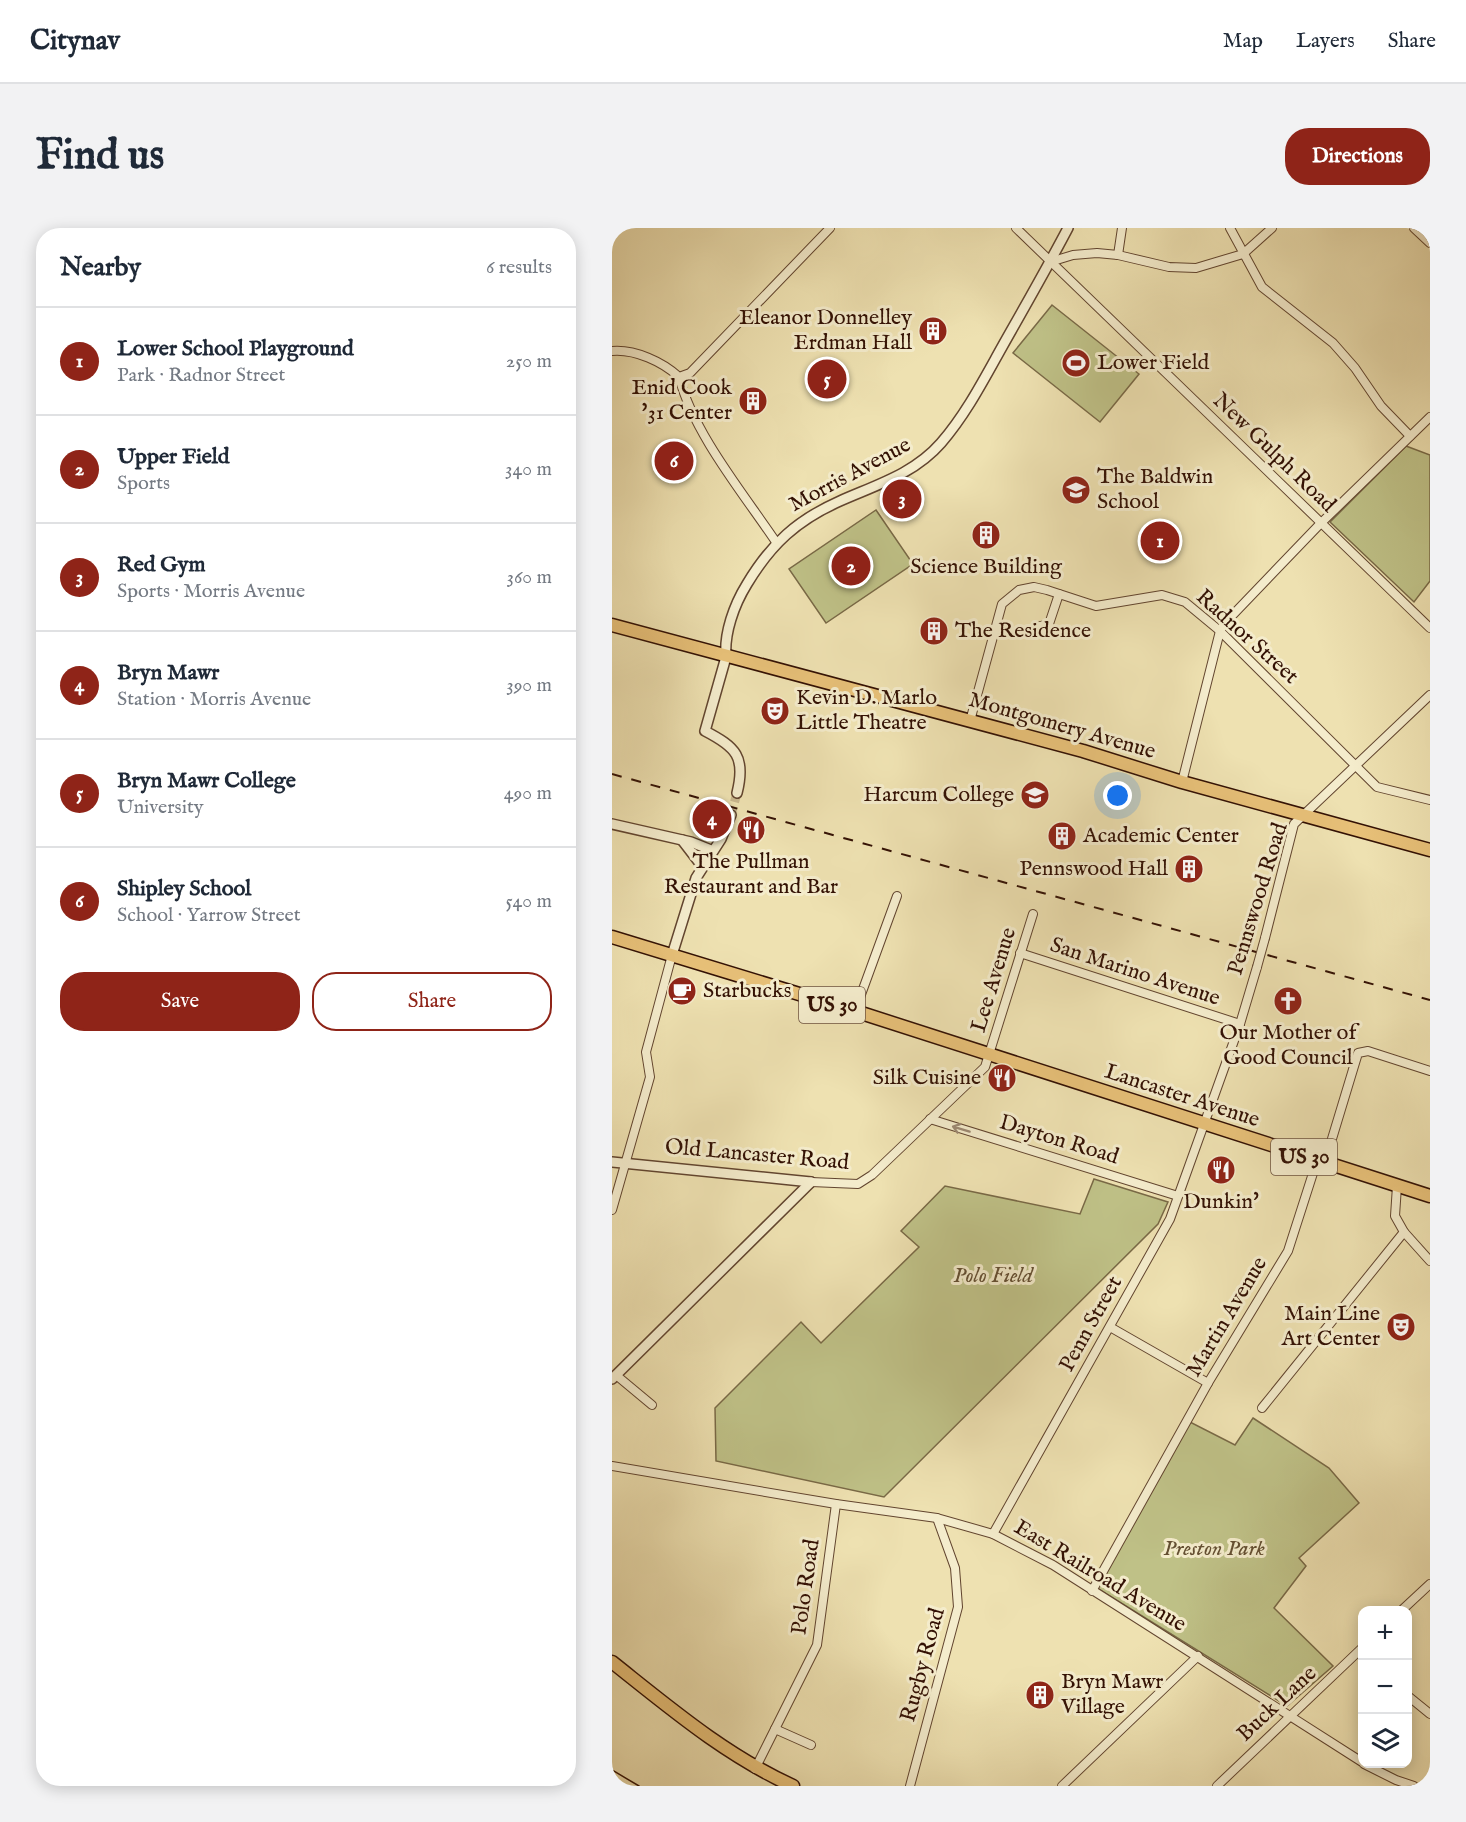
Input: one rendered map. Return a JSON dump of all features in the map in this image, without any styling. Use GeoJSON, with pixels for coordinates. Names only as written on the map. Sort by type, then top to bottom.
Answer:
{"type":"FeatureCollection","features":[{"type":"Feature","properties":{"kind":"main road","name":"Montgomery Avenue"},"geometry":{"type":"LineString","coordinates":[[612,625],[1083,752],[1182,783],[1430,850]]}},
{"type":"Feature","properties":{"kind":"main road","name":"US 30"},"geometry":{"type":"LineString","coordinates":[[612,937],[855,1011],[990,1057]]}},
{"type":"Feature","properties":{"kind":"main road","name":"Lancaster Avenue"},"geometry":{"type":"LineString","coordinates":[[990,1057],[1430,1196]]}},
{"type":"Feature","properties":{"kind":"main road"},"geometry":{"type":"LineString","coordinates":[[612,1662],[687,1724],[755,1769],[793,1786]]}},
{"type":"Feature","properties":{"kind":"street"},"geometry":{"type":"LineString","coordinates":[[679,377],[690,373],[830,228]]}},
{"type":"Feature","properties":{"kind":"street","name":"New Gulph Road"},"geometry":{"type":"LineString","coordinates":[[1016,228],[1430,628]]}},
{"type":"Feature","properties":{"kind":"street","name":"Morris Avenue"},"geometry":{"type":"LineString","coordinates":[[737,793],[741,775],[736,752],[726,741],[705,731],[726,657],[725,647],[732,617],[742,593],[776,542],[817,512],[917,465],[939,445],[963,416],[1068,228]]}},
{"type":"Feature","properties":{"kind":"street"},"geometry":{"type":"LineString","coordinates":[[1118,255],[1122,228]]}},
{"type":"Feature","properties":{"kind":"street"},"geometry":{"type":"LineString","coordinates":[[1230,228],[1262,287],[1333,343],[1355,368],[1381,405],[1410,436]]}},
{"type":"Feature","properties":{"kind":"street"},"geometry":{"type":"LineString","coordinates":[[1050,262],[1072,255],[1118,255],[1169,267],[1196,268],[1243,254],[1272,228]]}},
{"type":"Feature","properties":{"kind":"street"},"geometry":{"type":"LineString","coordinates":[[1414,228],[1430,243]]}},
{"type":"Feature","properties":{"kind":"street"},"geometry":{"type":"LineString","coordinates":[[612,351],[640,355],[670,368],[679,377],[683,391],[703,431],[776,542]]}},
{"type":"Feature","properties":{"kind":"street"},"geometry":{"type":"LineString","coordinates":[[1182,783],[1220,631],[1320,524],[1430,417]]}},
{"type":"Feature","properties":{"kind":"street","name":"Radnor Street"},"geometry":{"type":"LineString","coordinates":[[970,721],[1002,604],[1019,590],[1034,587],[1096,606],[1162,595],[1185,602],[1220,631],[1377,787],[1430,800]]}},
{"type":"Feature","properties":{"kind":"street"},"geometry":{"type":"LineString","coordinates":[[1036,627],[1049,624],[1059,594]]}},
{"type":"Feature","properties":{"kind":"street","name":"Pennswood Road"},"geometry":{"type":"LineString","coordinates":[[1202,1124],[1240,1024],[1294,824],[1430,695]]}},
{"type":"Feature","properties":{"kind":"street"},"geometry":{"type":"LineString","coordinates":[[612,1210],[650,1077],[646,1052],[672,955],[696,878],[711,850],[721,838],[731,815]]}},
{"type":"Feature","properties":{"kind":"street"},"geometry":{"type":"LineString","coordinates":[[612,824],[682,840],[711,850]]}},
{"type":"Feature","properties":{"kind":"street"},"geometry":{"type":"LineString","coordinates":[[682,840],[702,866]]}},
{"type":"Feature","properties":{"kind":"street"},"geometry":{"type":"LineString","coordinates":[[855,1011],[897,896]]}},
{"type":"Feature","properties":{"kind":"street","name":"Lee Avenue"},"geometry":{"type":"LineString","coordinates":[[990,1057],[1033,914]]}},
{"type":"Feature","properties":{"kind":"street","name":"San Marino Avenue"},"geometry":{"type":"LineString","coordinates":[[1020,953],[1240,1024]]}},
{"type":"Feature","properties":{"kind":"street","name":"Martin Avenue"},"geometry":{"type":"LineString","coordinates":[[1092,1591],[1208,1383],[1288,1251],[1314,1170],[1328,1152],[1356,1057],[1360,1051],[1368,1051],[1430,1071]]}},
{"type":"Feature","properties":{"kind":"street","name":"Old Lancaster Road"},"geometry":{"type":"LineString","coordinates":[[612,1162],[811,1182],[858,1184],[882,1166],[985,1067],[990,1057]]}},
{"type":"Feature","properties":{"kind":"street","name":"Dayton Road"},"geometry":{"type":"LineString","coordinates":[[930,1119],[1178,1196]]}},
{"type":"Feature","properties":{"kind":"street","name":"Penn Street"},"geometry":{"type":"LineString","coordinates":[[993,1534],[1170,1219],[1202,1124]]}},
{"type":"Feature","properties":{"kind":"street"},"geometry":{"type":"LineString","coordinates":[[652,1405],[614,1377],[811,1182]]}},
{"type":"Feature","properties":{"kind":"street"},"geometry":{"type":"LineString","coordinates":[[1397,1186],[1395,1216],[1404,1232],[1430,1261]]}},
{"type":"Feature","properties":{"kind":"street"},"geometry":{"type":"LineString","coordinates":[[1262,1408],[1404,1232]]}},
{"type":"Feature","properties":{"kind":"street"},"geometry":{"type":"LineString","coordinates":[[1110,1327],[1208,1383]]}},
{"type":"Feature","properties":{"kind":"street","name":"East Railroad Avenue"},"geometry":{"type":"LineString","coordinates":[[612,1466],[836,1504],[937,1518],[993,1534],[1053,1565],[1358,1760]]}},
{"type":"Feature","properties":{"kind":"street","name":"Polo Road"},"geometry":{"type":"LineString","coordinates":[[755,1769],[817,1645],[836,1504]]}},
{"type":"Feature","properties":{"kind":"street","name":"Rugby Road"},"geometry":{"type":"LineString","coordinates":[[910,1786],[958,1607],[955,1568],[937,1518]]}},
{"type":"Feature","properties":{"kind":"street"},"geometry":{"type":"LineString","coordinates":[[1407,1606],[1430,1584]]}},
{"type":"Feature","properties":{"kind":"street"},"geometry":{"type":"LineString","coordinates":[[1062,1786],[1198,1656]]}},
{"type":"Feature","properties":{"kind":"street","name":"Buck Lane"},"geometry":{"type":"LineString","coordinates":[[1216,1786],[1358,1656]]}},
{"type":"Feature","properties":{"kind":"street"},"geometry":{"type":"LineString","coordinates":[[1412,1700],[1430,1714]]}},
{"type":"Feature","properties":{"kind":"street"},"geometry":{"type":"LineString","coordinates":[[775,1729],[811,1745]]}},
{"type":"Feature","properties":{"kind":"street","name":"East Railroad Avenue"},"geometry":{"type":"LineString","coordinates":[[1374,1768],[1414,1786]]}},
{"type":"Feature","properties":{"kind":"green space","name":"Lower Field"},"geometry":{"type":"Polygon","coordinates":[[[1052,305],[1139,374],[1100,422],[1013,353],[1052,305]]]}},
{"type":"Feature","properties":{"kind":"green space"},"geometry":{"type":"Polygon","coordinates":[[[1406,446],[1430,455],[1430,581],[1414,602],[1330,522],[1406,446]]]}},
{"type":"Feature","properties":{"kind":"green space"},"geometry":{"type":"Polygon","coordinates":[[[876,510],[913,564],[826,623],[789,569],[876,510]]]}},
{"type":"Feature","properties":{"kind":"green space","name":"Polo Field"},"geometry":{"type":"Polygon","coordinates":[[[1094,1179],[1168,1202],[1158,1224],[884,1497],[716,1461],[715,1408],[801,1322],[821,1343],[919,1247],[901,1231],[945,1186],[1080,1214],[1094,1179]]]}},
{"type":"Feature","properties":{"kind":"green space","name":"Preston Park"},"geometry":{"type":"Polygon","coordinates":[[[1253,1418],[1329,1468],[1359,1503],[1299,1558],[1306,1566],[1274,1608],[1333,1666],[1287,1706],[1097,1588],[1190,1422],[1235,1445],[1253,1418]]]}},
{"type":"Feature","properties":{"kind":"tunnel"},"geometry":{"type":"LineString","coordinates":[[731,815],[737,793]]}},
{"type":"Feature","properties":{"kind":"tram line"},"geometry":{"type":"LineString","coordinates":[[612,1770],[639,1786]]}},
{"type":"Feature","properties":{"kind":"railway"},"geometry":{"type":"LineString","coordinates":[[612,774],[1430,1000]]}},
{"type":"Feature","properties":{"kind":"place","name":"Eleanor Donnelley Erdman Hall"},"geometry":{"type":"Point","coordinates":[933,331]}},
{"type":"Feature","properties":{"kind":"place","name":"Lower Field"},"geometry":{"type":"Point","coordinates":[1076,363]}},
{"type":"Feature","properties":{"kind":"place","name":"Bryn Mawr College"},"geometry":{"type":"Point","coordinates":[827,379]}},
{"type":"Feature","properties":{"kind":"place","name":"Enid Cook '31 Center"},"geometry":{"type":"Point","coordinates":[753,401]}},
{"type":"Feature","properties":{"kind":"place","name":"Shipley School"},"geometry":{"type":"Point","coordinates":[674,461]}},
{"type":"Feature","properties":{"kind":"place","name":"The Baldwin School"},"geometry":{"type":"Point","coordinates":[1076,490]}},
{"type":"Feature","properties":{"kind":"place","name":"Red Gym"},"geometry":{"type":"Point","coordinates":[902,499]}},
{"type":"Feature","properties":{"kind":"place","name":"Science Building"},"geometry":{"type":"Point","coordinates":[986,535]}},
{"type":"Feature","properties":{"kind":"place","name":"Lower School Playground"},"geometry":{"type":"Point","coordinates":[1160,541]}},
{"type":"Feature","properties":{"kind":"place","name":"Upper Field"},"geometry":{"type":"Point","coordinates":[851,566]}},
{"type":"Feature","properties":{"kind":"place","name":"The Residence"},"geometry":{"type":"Point","coordinates":[934,631]}},
{"type":"Feature","properties":{"kind":"place","name":"Kevin D. Marlo Little Theatre"},"geometry":{"type":"Point","coordinates":[775,711]}},
{"type":"Feature","properties":{"kind":"place","name":"Harcum College"},"geometry":{"type":"Point","coordinates":[1035,795]}},
{"type":"Feature","properties":{"kind":"place","name":"Bryn Mawr"},"geometry":{"type":"Point","coordinates":[712,819]}},
{"type":"Feature","properties":{"kind":"place","name":"The Pullman Restaurant and Bar"},"geometry":{"type":"Point","coordinates":[751,830]}},
{"type":"Feature","properties":{"kind":"place","name":"Academic Center"},"geometry":{"type":"Point","coordinates":[1062,836]}},
{"type":"Feature","properties":{"kind":"place","name":"Pennswood Hall"},"geometry":{"type":"Point","coordinates":[1189,869]}},
{"type":"Feature","properties":{"kind":"place","name":"Starbucks"},"geometry":{"type":"Point","coordinates":[682,991]}},
{"type":"Feature","properties":{"kind":"place","name":"Our Mother of Good Council"},"geometry":{"type":"Point","coordinates":[1288,1001]}},
{"type":"Feature","properties":{"kind":"place","name":"Silk Cuisine"},"geometry":{"type":"Point","coordinates":[1002,1078]}},
{"type":"Feature","properties":{"kind":"place","name":"Dunkin'"},"geometry":{"type":"Point","coordinates":[1221,1170]}},
{"type":"Feature","properties":{"kind":"place","name":"Main Line Art Center"},"geometry":{"type":"Point","coordinates":[1401,1327]}},
{"type":"Feature","properties":{"kind":"place","name":"Bryn Mawr Village"},"geometry":{"type":"Point","coordinates":[1040,1695]}}]}
